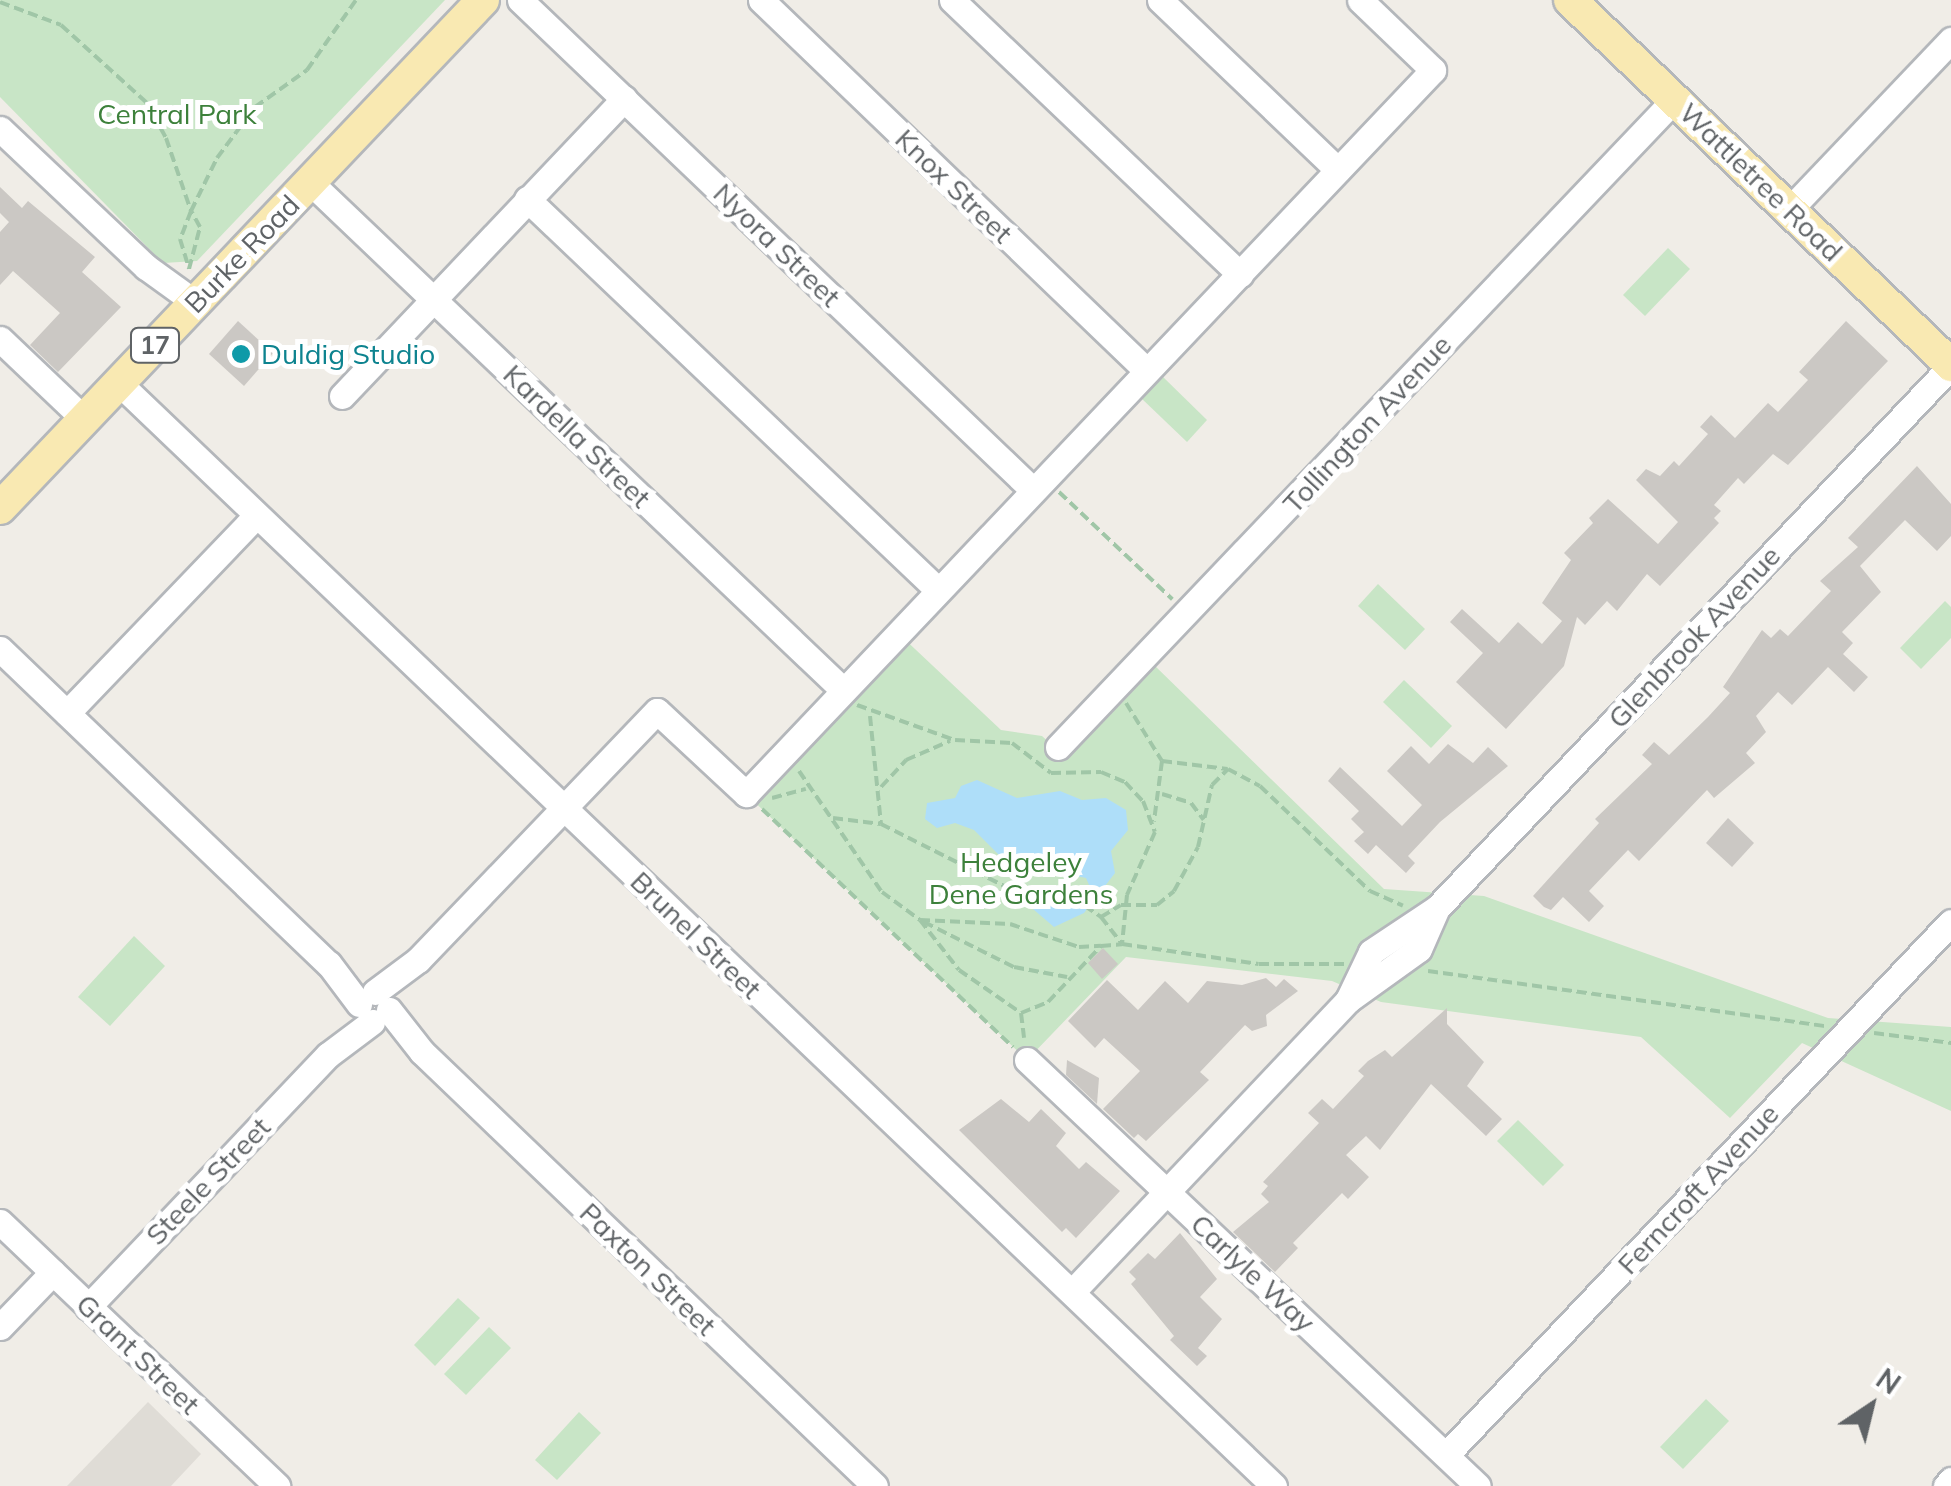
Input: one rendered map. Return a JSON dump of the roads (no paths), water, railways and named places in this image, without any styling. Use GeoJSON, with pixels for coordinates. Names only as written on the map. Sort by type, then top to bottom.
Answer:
{"type":"FeatureCollection","features":[{"type":"Feature","properties":{"kind":"main road","name":"Burke Road"},"geometry":{"type":"LineString","coordinates":[[0,508],[483,0]]}},
{"type":"Feature","properties":{"kind":"main road","name":"Wattletree Road"},"geometry":{"type":"LineString","coordinates":[[1570,0],[1951,366]]}},
{"type":"Feature","properties":{"kind":"street","name":"Nyora Street"},"geometry":{"type":"LineString","coordinates":[[520,0],[1040,484]]}},
{"type":"Feature","properties":{"kind":"street","name":"Knox Street"},"geometry":{"type":"LineString","coordinates":[[760,0],[1147,371]]}},
{"type":"Feature","properties":{"kind":"street"},"geometry":{"type":"LineString","coordinates":[[952,0],[1240,274]]}},
{"type":"Feature","properties":{"kind":"street"},"geometry":{"type":"LineString","coordinates":[[1160,0],[1338,170]]}},
{"type":"Feature","properties":{"kind":"street"},"geometry":{"type":"LineString","coordinates":[[846,701],[937,589],[1433,70],[1360,0]]}},
{"type":"Feature","properties":{"kind":"street"},"geometry":{"type":"LineString","coordinates":[[1789,210],[1951,40]]}},
{"type":"Feature","properties":{"kind":"street"},"geometry":{"type":"LineString","coordinates":[[342,396],[624,99]]}},
{"type":"Feature","properties":{"kind":"street","name":"Tollington Avenue"},"geometry":{"type":"LineString","coordinates":[[1058,747],[1674,100]]}},
{"type":"Feature","properties":{"kind":"street"},"geometry":{"type":"LineString","coordinates":[[0,128],[190,309]]}},
{"type":"Feature","properties":{"kind":"street","name":"Kardella Street"},"geometry":{"type":"LineString","coordinates":[[310,182],[846,701]]}},
{"type":"Feature","properties":{"kind":"street"},"geometry":{"type":"LineString","coordinates":[[527,199],[937,589]]}},
{"type":"Feature","properties":{"kind":"street"},"geometry":{"type":"LineString","coordinates":[[0,338],[84,419]]}},
{"type":"Feature","properties":{"kind":"street","name":"Glenbrook Avenue"},"geometry":{"type":"LineString","coordinates":[[1072,1292],[1348,1000],[1371,952],[1437,908],[1951,366]]}},
{"type":"Feature","properties":{"kind":"street","name":"Brunel Street"},"geometry":{"type":"LineString","coordinates":[[119,383],[1274,1486]]}},
{"type":"Feature","properties":{"kind":"street"},"geometry":{"type":"LineString","coordinates":[[67,713],[256,516]]}},
{"type":"Feature","properties":{"kind":"street","name":"Paxton Street"},"geometry":{"type":"LineString","coordinates":[[0,649],[875,1486]]}},
{"type":"Feature","properties":{"kind":"street","name":"Steele Street"},"geometry":{"type":"LineString","coordinates":[[88,1306],[658,710],[746,794],[846,701]]}},
{"type":"Feature","properties":{"kind":"street","name":"Ferncroft Avenue"},"geometry":{"type":"LineString","coordinates":[[1446,1455],[1951,922]]}},
{"type":"Feature","properties":{"kind":"street","name":"Carlyle Way"},"geometry":{"type":"LineString","coordinates":[[1028,1060],[1478,1486]]}},
{"type":"Feature","properties":{"kind":"street","name":"Grant Street"},"geometry":{"type":"LineString","coordinates":[[0,1222],[277,1486]]}},
{"type":"Feature","properties":{"kind":"street"},"geometry":{"type":"LineString","coordinates":[[0,1327],[52,1272]]}},
{"type":"Feature","properties":{"kind":"street"},"geometry":{"type":"LineString","coordinates":[[1946,1486],[1951,1480]]}},
{"type":"Feature","properties":{"kind":"water"},"geometry":{"type":"Polygon","coordinates":[[[977,780],[1017,798],[1060,791],[1082,800],[1106,798],[1126,810],[1128,830],[1111,851],[1115,873],[1084,913],[1054,927],[1019,897],[1006,862],[974,830],[955,823],[937,828],[925,819],[927,803],[955,798],[961,786],[977,780]],[[1032,856],[1018,865],[1022,882],[1036,899],[1081,904],[1090,887],[1086,878],[1053,871],[1032,856]]]}},
{"type":"Feature","properties":{"kind":"place","name":"Duldig Studio"},"geometry":{"type":"Point","coordinates":[241,354]}},
{"type":"Feature","properties":{"kind":"park label","name":"Central Park"},"geometry":{"type":"Point","coordinates":[177,114]}},
{"type":"Feature","properties":{"kind":"park label","name":"Hedgeley Dene Gardens"},"geometry":{"type":"Point","coordinates":[1021,878]}}]}
